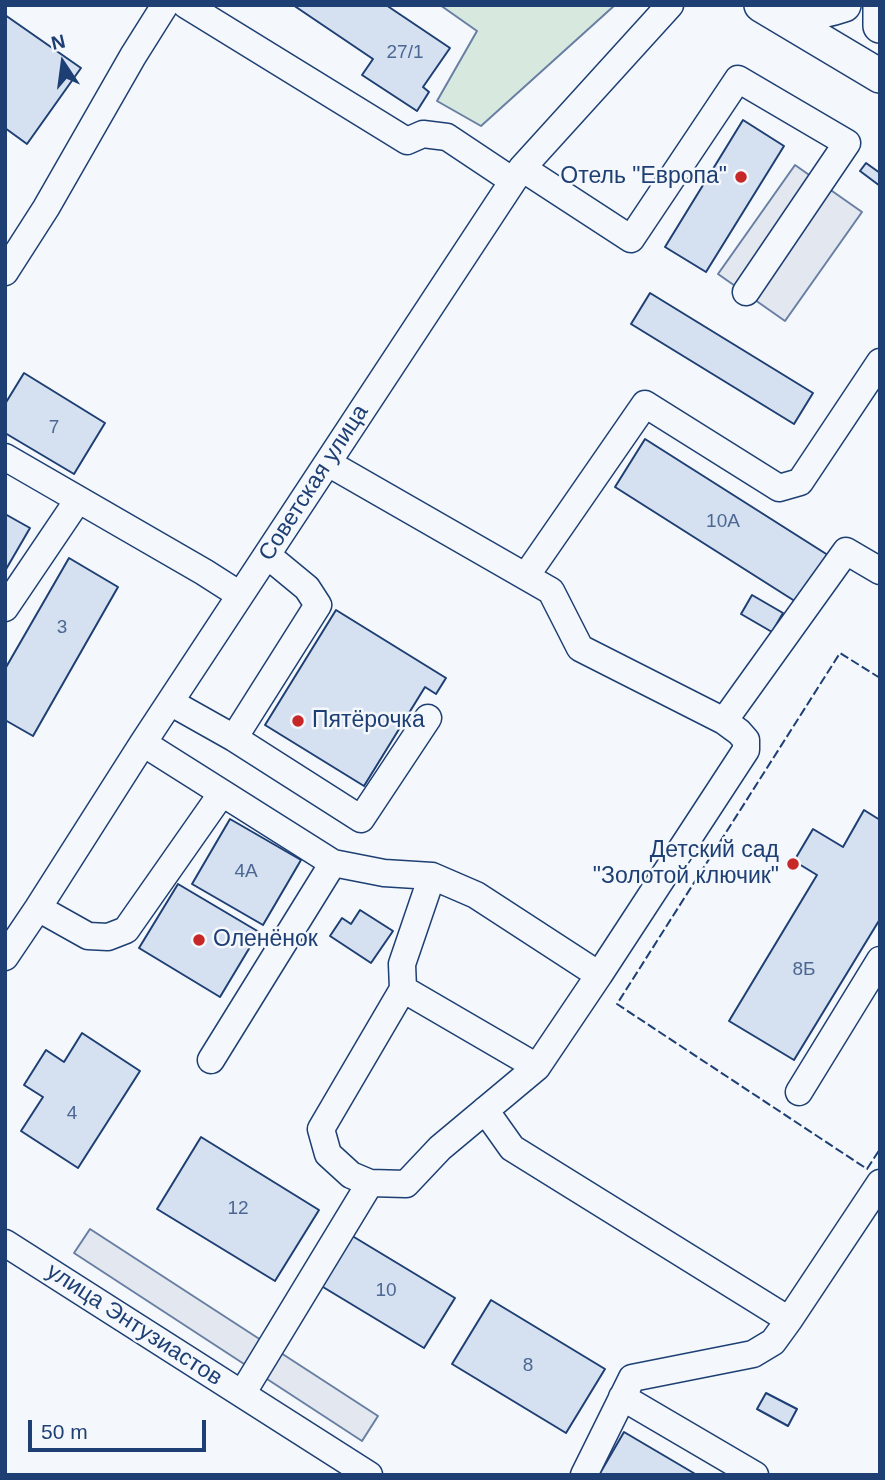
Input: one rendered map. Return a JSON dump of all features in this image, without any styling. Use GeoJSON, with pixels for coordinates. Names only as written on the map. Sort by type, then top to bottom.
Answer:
{"type":"FeatureCollection","features":[{"type":"Feature","properties":{"kind":"main road"},"geometry":{"type":"LineString","coordinates":[[762,5],[782,12],[804,14],[826,12],[844,5]]}},
{"type":"Feature","properties":{"kind":"main road"},"geometry":{"type":"LineString","coordinates":[[762,5],[880,76]]}},
{"type":"Feature","properties":{"kind":"main road"},"geometry":{"type":"LineString","coordinates":[[880,7],[880,26]]}},
{"type":"Feature","properties":{"kind":"street"},"geometry":{"type":"LineString","coordinates":[[5,272],[46,208],[165,5]]}},
{"type":"Feature","properties":{"kind":"street"},"geometry":{"type":"LineString","coordinates":[[186,5],[407,141],[423,134],[447,137],[631,239],[738,79],[847,142],[746,292]]}},
{"type":"Feature","properties":{"kind":"street"},"geometry":{"type":"LineString","coordinates":[[649,29],[670,5]]}},
{"type":"Feature","properties":{"kind":"street"},"geometry":{"type":"LineString","coordinates":[[649,29],[682,5]]}},
{"type":"Feature","properties":{"kind":"street","name":"Советская улица"},"geometry":{"type":"LineString","coordinates":[[5,957],[517,175],[649,29]]}},
{"type":"Feature","properties":{"kind":"street"},"geometry":{"type":"LineString","coordinates":[[526,576],[645,404],[779,488],[800,482],[880,362]]}},
{"type":"Feature","properties":{"kind":"street"},"geometry":{"type":"LineString","coordinates":[[5,457],[240,595]]}},
{"type":"Feature","properties":{"kind":"street"},"geometry":{"type":"LineString","coordinates":[[328,463],[551,592],[580,648],[723,722],[746,740],[746,750],[537,1067],[440,1148],[406,1184],[370,1183],[351,1175],[328,1154],[321,1129],[403,989],[402,964],[432,876]]}},
{"type":"Feature","properties":{"kind":"street"},"geometry":{"type":"LineString","coordinates":[[5,608],[78,500]]}},
{"type":"Feature","properties":{"kind":"street"},"geometry":{"type":"LineString","coordinates":[[723,722],[846,551],[880,571]]}},
{"type":"Feature","properties":{"kind":"street"},"geometry":{"type":"LineString","coordinates":[[234,738],[318,605],[307,588],[267,555]]}},
{"type":"Feature","properties":{"kind":"street"},"geometry":{"type":"LineString","coordinates":[[170,702],[234,738],[361,819],[428,718]]}},
{"type":"Feature","properties":{"kind":"street"},"geometry":{"type":"LineString","coordinates":[[143,743],[333,863],[384,873],[432,876],[476,895],[599,975]]}},
{"type":"Feature","properties":{"kind":"street"},"geometry":{"type":"LineString","coordinates":[[38,908],[88,936],[108,937],[126,930],[222,793]]}},
{"type":"Feature","properties":{"kind":"street"},"geometry":{"type":"LineString","coordinates":[[211,1060],[333,863]]}},
{"type":"Feature","properties":{"kind":"street"},"geometry":{"type":"LineString","coordinates":[[799,1092],[880,960]]}},
{"type":"Feature","properties":{"kind":"street"},"geometry":{"type":"LineString","coordinates":[[403,989],[537,1067]]}},
{"type":"Feature","properties":{"kind":"street"},"geometry":{"type":"LineString","coordinates":[[485,1110],[512,1149],[789,1320]]}},
{"type":"Feature","properties":{"kind":"street"},"geometry":{"type":"LineString","coordinates":[[242,1394],[370,1183]]}},
{"type":"Feature","properties":{"kind":"street"},"geometry":{"type":"LineString","coordinates":[[584,1475],[632,1378],[753,1354],[773,1342],[880,1184]]}},
{"type":"Feature","properties":{"kind":"street","name":"улица Энтузиастов"},"geometry":{"type":"LineString","coordinates":[[5,1243],[369,1475]]}},
{"type":"Feature","properties":{"kind":"street"},"geometry":{"type":"LineString","coordinates":[[622,1397],[755,1475]]}},
{"type":"Feature","properties":{"kind":"shaded area"},"geometry":{"type":"Polygon","coordinates":[[[440,5],[615,5],[481,126],[437,101],[477,31],[440,5]]]}},
{"type":"Feature","properties":{"kind":"shaded area"},"geometry":{"type":"Polygon","coordinates":[[[795,165],[862,212],[785,321],[718,274],[795,165]]]}},
{"type":"Feature","properties":{"kind":"shaded area"},"geometry":{"type":"Polygon","coordinates":[[[90,1229],[378,1416],[362,1441],[74,1253],[90,1229]]]}},
{"type":"Feature","properties":{"kind":"building"},"geometry":{"type":"Polygon","coordinates":[[[293,5],[386,5],[450,48],[423,87],[429,92],[417,111],[362,75],[373,59],[293,5]]]}},
{"type":"Feature","properties":{"kind":"building"},"geometry":{"type":"Polygon","coordinates":[[[5,15],[81,68],[27,144],[5,128],[5,15]]]}},
{"type":"Feature","properties":{"kind":"building"},"geometry":{"type":"Polygon","coordinates":[[[743,120],[784,146],[706,272],[665,247],[743,120]]]}},
{"type":"Feature","properties":{"kind":"building"},"geometry":{"type":"Polygon","coordinates":[[[866,163],[880,173],[880,186],[860,171],[866,163]]]}},
{"type":"Feature","properties":{"kind":"building"},"geometry":{"type":"Polygon","coordinates":[[[650,293],[813,393],[794,424],[631,324],[650,293]]]}},
{"type":"Feature","properties":{"kind":"building"},"geometry":{"type":"Polygon","coordinates":[[[24,373],[105,423],[74,474],[5,433],[5,404],[24,373]]]}},
{"type":"Feature","properties":{"kind":"building"},"geometry":{"type":"Polygon","coordinates":[[[645,439],[831,557],[801,605],[615,487],[645,439]]]}},
{"type":"Feature","properties":{"kind":"building"},"geometry":{"type":"Polygon","coordinates":[[[5,514],[30,528],[5,571],[5,514]]]}},
{"type":"Feature","properties":{"kind":"building"},"geometry":{"type":"Polygon","coordinates":[[[69,558],[118,587],[33,736],[5,720],[5,669],[69,558]]]}},
{"type":"Feature","properties":{"kind":"building"},"geometry":{"type":"Polygon","coordinates":[[[752,595],[783,613],[772,632],[741,614],[752,595]]]}},
{"type":"Feature","properties":{"kind":"building"},"geometry":{"type":"Polygon","coordinates":[[[336,610],[446,678],[436,694],[425,687],[364,786],[265,725],[336,610]]]}},
{"type":"Feature","properties":{"kind":"building"},"geometry":{"type":"Polygon","coordinates":[[[864,810],[880,820],[880,919],[794,1060],[729,1021],[817,875],[794,861],[813,829],[843,847],[864,810]]]}},
{"type":"Feature","properties":{"kind":"building"},"geometry":{"type":"Polygon","coordinates":[[[230,819],[301,860],[263,925],[192,884],[230,819]]]}},
{"type":"Feature","properties":{"kind":"building","name":"Оленёнок"},"geometry":{"type":"Polygon","coordinates":[[[178,884],[259,932],[220,997],[139,948],[178,884]]]}},
{"type":"Feature","properties":{"kind":"building"},"geometry":{"type":"Polygon","coordinates":[[[360,910],[393,931],[371,963],[330,936],[342,918],[351,924],[360,910]]]}},
{"type":"Feature","properties":{"kind":"building"},"geometry":{"type":"Polygon","coordinates":[[[82,1033],[140,1071],[78,1168],[21,1131],[43,1097],[24,1085],[46,1050],[64,1062],[82,1033]]]}},
{"type":"Feature","properties":{"kind":"building"},"geometry":{"type":"Polygon","coordinates":[[[201,1137],[319,1210],[275,1281],[157,1209],[201,1137]]]}},
{"type":"Feature","properties":{"kind":"building"},"geometry":{"type":"Polygon","coordinates":[[[349,1234],[455,1298],[424,1348],[318,1284],[349,1234]]]}},
{"type":"Feature","properties":{"kind":"building"},"geometry":{"type":"Polygon","coordinates":[[[491,1300],[605,1369],[566,1433],[452,1364],[491,1300]]]}},
{"type":"Feature","properties":{"kind":"building"},"geometry":{"type":"Polygon","coordinates":[[[766,1393],[797,1409],[788,1426],[757,1409],[766,1393]]]}},
{"type":"Feature","properties":{"kind":"building"},"geometry":{"type":"Polygon","coordinates":[[[624,1432],[697,1475],[599,1475],[624,1432]]]}},
{"type":"Feature","properties":{"kind":"fence"},"geometry":{"type":"LineString","coordinates":[[880,678],[840,653],[617,1004],[867,1169],[880,1149]]}},
{"type":"Feature","properties":{"kind":"place","name":"Отель \"Европа\""},"geometry":{"type":"Point","coordinates":[741,177]}},
{"type":"Feature","properties":{"kind":"place","name":"Пятёрочка"},"geometry":{"type":"Point","coordinates":[298,721]}},
{"type":"Feature","properties":{"kind":"place","name":"Детский сад \"Золотой ключик\""},"geometry":{"type":"Point","coordinates":[793,864]}},
{"type":"Feature","properties":{"kind":"place","name":"Оленёнок"},"geometry":{"type":"Point","coordinates":[199,940]}}]}
